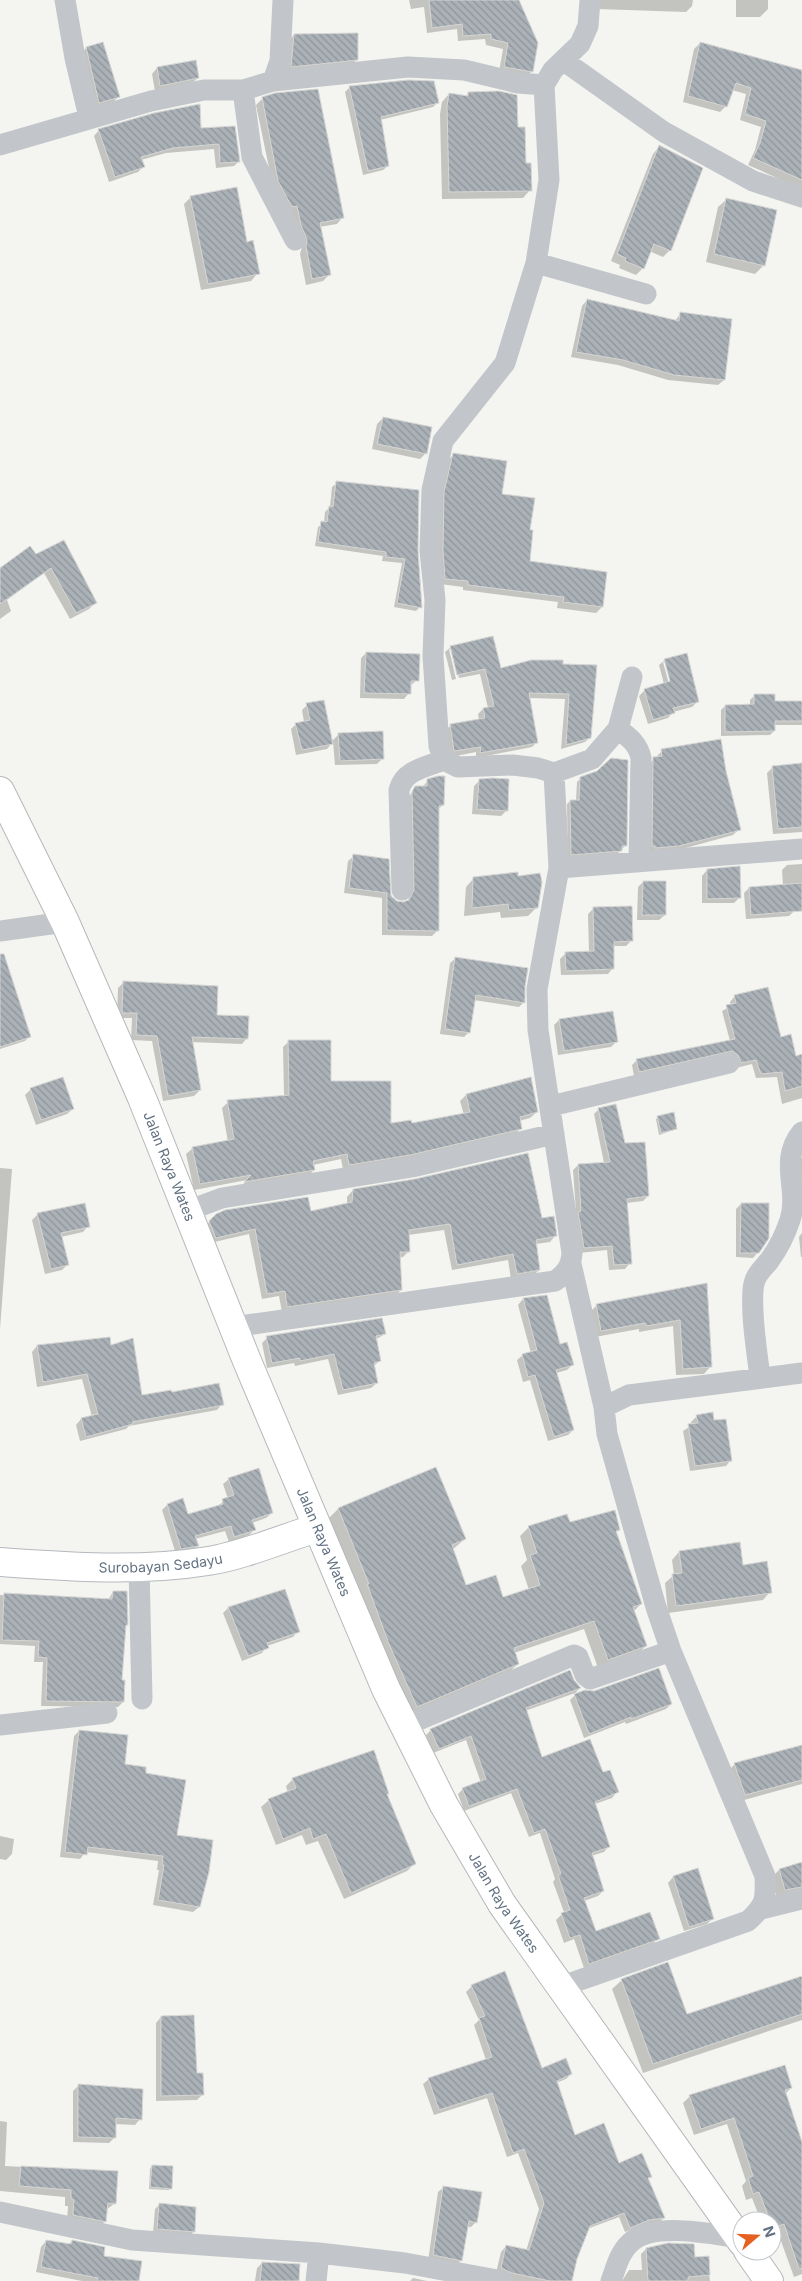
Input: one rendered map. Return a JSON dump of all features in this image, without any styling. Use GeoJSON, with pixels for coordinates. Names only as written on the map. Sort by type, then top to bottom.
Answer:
{"type":"FeatureCollection","features":[{"type":"Feature","properties":{"kind":"main road","name":"Jalan Raya Wates"},"geometry":{"type":"LineString","coordinates":[[0,791],[65,922],[142,1098],[233,1327],[386,1689],[444,1805],[502,1904],[732,2228]]}},
{"type":"Feature","properties":{"kind":"main road","name":"Surobayan Sedayu"},"geometry":{"type":"LineString","coordinates":[[0,1562],[67,1567],[139,1567],[210,1561],[317,1528]]}},
{"type":"Feature","properties":{"kind":"main road","name":"Jalan Raya Wates"},"geometry":{"type":"LineString","coordinates":[[755,2261],[769,2281]]}},
{"type":"Feature","properties":{"kind":"street"},"geometry":{"type":"LineString","coordinates":[[65,0],[75,58],[89,117]]}},
{"type":"Feature","properties":{"kind":"street"},"geometry":{"type":"LineString","coordinates":[[273,81],[280,61],[283,0]]}},
{"type":"Feature","properties":{"kind":"street"},"geometry":{"type":"LineString","coordinates":[[590,0],[588,26],[580,44],[553,70],[544,85],[548,180],[536,263],[505,363],[442,441],[432,490],[430,551],[436,600],[433,656],[439,746],[444,760],[458,767],[512,765],[538,768],[554,774],[592,759],[618,729],[632,677]]}},
{"type":"Feature","properties":{"kind":"street"},"geometry":{"type":"LineString","coordinates":[[564,61],[664,132],[753,181],[802,197]]}},
{"type":"Feature","properties":{"kind":"street"},"geometry":{"type":"LineString","coordinates":[[0,145],[89,117],[151,101],[204,90],[243,90],[273,81],[408,67],[464,70],[518,82],[544,85]]}},
{"type":"Feature","properties":{"kind":"street"},"geometry":{"type":"LineString","coordinates":[[243,90],[252,156],[295,240]]}},
{"type":"Feature","properties":{"kind":"street"},"geometry":{"type":"LineString","coordinates":[[536,263],[646,294]]}},
{"type":"Feature","properties":{"kind":"street"},"geometry":{"type":"LineString","coordinates":[[618,729],[632,739],[639,749],[641,758],[639,862]]}},
{"type":"Feature","properties":{"kind":"street"},"geometry":{"type":"LineString","coordinates":[[402,890],[399,790],[401,783],[411,773],[444,760]]}},
{"type":"Feature","properties":{"kind":"street"},"geometry":{"type":"LineString","coordinates":[[554,774],[558,868],[537,989],[538,1030],[572,1253],[571,1264],[604,1407],[607,1434],[656,1607],[671,1651],[765,1876],[766,1896],[761,1909],[748,1921],[560,1987]]}},
{"type":"Feature","properties":{"kind":"street"},"geometry":{"type":"LineString","coordinates":[[558,868],[802,849]]}},
{"type":"Feature","properties":{"kind":"street"},"geometry":{"type":"LineString","coordinates":[[0,931],[65,922]]}},
{"type":"Feature","properties":{"kind":"street"},"geometry":{"type":"LineString","coordinates":[[551,1106],[729,1063]]}},
{"type":"Feature","properties":{"kind":"street"},"geometry":{"type":"LineString","coordinates":[[760,1378],[753,1308],[755,1276],[777,1248],[790,1220],[793,1204],[790,1160],[792,1149],[802,1132]]}},
{"type":"Feature","properties":{"kind":"street"},"geometry":{"type":"LineString","coordinates":[[187,1211],[222,1198],[412,1167],[554,1134]]}},
{"type":"Feature","properties":{"kind":"street"},"geometry":{"type":"LineString","coordinates":[[233,1327],[555,1281],[564,1275],[571,1264]]}},
{"type":"Feature","properties":{"kind":"street"},"geometry":{"type":"LineString","coordinates":[[604,1407],[629,1395],[802,1373]]}},
{"type":"Feature","properties":{"kind":"street"},"geometry":{"type":"LineString","coordinates":[[139,1567],[142,1699]]}},
{"type":"Feature","properties":{"kind":"street"},"geometry":{"type":"LineString","coordinates":[[404,1726],[574,1655],[578,1657],[585,1675],[590,1679],[671,1651]]}},
{"type":"Feature","properties":{"kind":"street"},"geometry":{"type":"LineString","coordinates":[[0,1726],[107,1713]]}},
{"type":"Feature","properties":{"kind":"street"},"geometry":{"type":"LineString","coordinates":[[761,1909],[802,1899]]}},
{"type":"Feature","properties":{"kind":"street"},"geometry":{"type":"LineString","coordinates":[[0,2212],[132,2240],[319,2253],[405,2263],[503,2281]]}},
{"type":"Feature","properties":{"kind":"street"},"geometry":{"type":"LineString","coordinates":[[611,2281],[622,2252],[630,2242],[648,2232],[691,2232],[732,2241]]}},
{"type":"Feature","properties":{"kind":"street"},"geometry":{"type":"LineString","coordinates":[[316,2281],[319,2253]]}},
{"type":"Feature","properties":{"kind":"building"},"geometry":{"type":"Polygon","coordinates":[[[429,0],[519,0],[538,43],[533,72],[504,67],[508,43],[491,39],[491,34],[463,36],[462,24],[432,28],[429,0]]]}},
{"type":"Feature","properties":{"kind":"building"},"geometry":{"type":"Polygon","coordinates":[[[358,33],[358,60],[291,67],[294,34],[358,33]]]}},
{"type":"Feature","properties":{"kind":"building"},"geometry":{"type":"Polygon","coordinates":[[[103,42],[120,97],[99,103],[86,47],[103,42]]]}},
{"type":"Feature","properties":{"kind":"building"},"geometry":{"type":"Polygon","coordinates":[[[700,42],[802,70],[802,180],[753,158],[760,143],[766,121],[745,114],[751,88],[736,83],[727,107],[688,96],[700,42]]]}},
{"type":"Feature","properties":{"kind":"building"},"geometry":{"type":"Polygon","coordinates":[[[196,60],[199,78],[160,86],[157,67],[196,60]]]}},
{"type":"Feature","properties":{"kind":"building"},"geometry":{"type":"Polygon","coordinates":[[[408,80],[434,81],[439,103],[381,117],[389,166],[368,171],[349,86],[408,80]]]}},
{"type":"Feature","properties":{"kind":"building"},"geometry":{"type":"Polygon","coordinates":[[[318,89],[344,218],[320,223],[331,275],[312,279],[306,246],[307,240],[301,225],[297,206],[292,207],[278,181],[262,97],[275,93],[318,89]]]}},
{"type":"Feature","properties":{"kind":"building"},"geometry":{"type":"Polygon","coordinates":[[[499,91],[517,95],[518,127],[525,127],[526,163],[531,163],[532,191],[449,192],[447,106],[449,93],[468,96],[468,92],[499,91]]]}},
{"type":"Feature","properties":{"kind":"building"},"geometry":{"type":"Polygon","coordinates":[[[200,104],[201,128],[235,126],[240,162],[220,163],[219,144],[173,148],[141,157],[145,167],[115,177],[98,129],[154,113],[200,104]]]}},
{"type":"Feature","properties":{"kind":"building"},"geometry":{"type":"Polygon","coordinates":[[[659,145],[703,168],[671,251],[654,244],[644,269],[625,261],[626,258],[617,254],[659,145]]]}},
{"type":"Feature","properties":{"kind":"building"},"geometry":{"type":"Polygon","coordinates":[[[237,187],[247,242],[253,240],[260,274],[208,284],[190,196],[237,187]]]}},
{"type":"Feature","properties":{"kind":"building"},"geometry":{"type":"Polygon","coordinates":[[[726,198],[777,210],[765,266],[714,254],[726,198]]]}},
{"type":"Feature","properties":{"kind":"building"},"geometry":{"type":"Polygon","coordinates":[[[587,299],[679,321],[680,312],[732,319],[725,380],[674,375],[623,360],[576,352],[587,299]]]}},
{"type":"Feature","properties":{"kind":"building"},"geometry":{"type":"Polygon","coordinates":[[[383,417],[432,427],[427,454],[377,444],[383,417]]]}},
{"type":"Feature","properties":{"kind":"building"},"geometry":{"type":"Polygon","coordinates":[[[453,453],[507,461],[502,494],[535,498],[530,530],[533,530],[530,561],[607,572],[603,607],[563,602],[564,597],[468,585],[468,581],[445,579],[443,551],[444,492],[453,453]]]}},
{"type":"Feature","properties":{"kind":"building"},"geometry":{"type":"Polygon","coordinates":[[[336,481],[419,490],[418,551],[422,608],[397,603],[405,559],[386,557],[386,552],[318,542],[321,521],[327,522],[329,506],[333,507],[336,481]]]}},
{"type":"Feature","properties":{"kind":"building"},"geometry":{"type":"Polygon","coordinates":[[[64,540],[97,603],[76,613],[51,568],[0,604],[0,568],[30,546],[36,554],[64,540]]]}},
{"type":"Feature","properties":{"kind":"building"},"geometry":{"type":"Polygon","coordinates":[[[493,636],[501,668],[531,660],[563,660],[563,664],[597,665],[591,738],[566,745],[569,694],[529,693],[538,743],[480,753],[481,747],[454,751],[450,724],[485,718],[483,708],[494,706],[485,669],[457,675],[450,646],[493,636]]]}},
{"type":"Feature","properties":{"kind":"building"},"geometry":{"type":"Polygon","coordinates":[[[366,652],[420,654],[419,681],[411,681],[411,694],[364,693],[366,652]]]}},
{"type":"Feature","properties":{"kind":"building"},"geometry":{"type":"Polygon","coordinates":[[[687,653],[699,702],[673,708],[675,713],[653,720],[644,689],[670,681],[664,659],[687,653]]]}},
{"type":"Feature","properties":{"kind":"building"},"geometry":{"type":"Polygon","coordinates":[[[754,694],[775,694],[775,701],[802,701],[802,721],[775,721],[775,731],[725,732],[725,705],[754,704],[754,694]]]}},
{"type":"Feature","properties":{"kind":"building"},"geometry":{"type":"Polygon","coordinates":[[[324,700],[333,744],[302,750],[295,723],[310,720],[306,703],[324,700]]]}},
{"type":"Feature","properties":{"kind":"building"},"geometry":{"type":"Polygon","coordinates":[[[383,731],[384,759],[340,761],[338,733],[383,731]]]}},
{"type":"Feature","properties":{"kind":"building"},"geometry":{"type":"Polygon","coordinates":[[[721,739],[726,771],[741,830],[679,846],[655,848],[655,846],[652,846],[653,757],[662,756],[661,749],[721,739]]]}},
{"type":"Feature","properties":{"kind":"building"},"geometry":{"type":"Polygon","coordinates":[[[611,758],[628,760],[627,846],[622,846],[622,851],[571,855],[570,800],[579,800],[580,777],[597,771],[611,758]]]}},
{"type":"Feature","properties":{"kind":"building"},"geometry":{"type":"Polygon","coordinates":[[[802,763],[802,827],[778,829],[772,766],[802,763]]]}},
{"type":"Feature","properties":{"kind":"building"},"geometry":{"type":"Polygon","coordinates":[[[445,776],[444,805],[439,806],[439,931],[387,930],[387,893],[349,888],[353,854],[389,859],[391,896],[397,901],[409,900],[414,890],[412,792],[415,786],[427,786],[427,779],[445,776]]]}},
{"type":"Feature","properties":{"kind":"building"},"geometry":{"type":"Polygon","coordinates":[[[479,779],[509,779],[508,811],[477,809],[479,779]]]}},
{"type":"Feature","properties":{"kind":"building"},"geometry":{"type":"Polygon","coordinates":[[[740,866],[741,898],[707,899],[707,869],[740,866]]]}},
{"type":"Feature","properties":{"kind":"building"},"geometry":{"type":"Polygon","coordinates":[[[518,872],[518,876],[540,873],[542,882],[538,908],[509,910],[508,904],[472,908],[473,877],[518,872]]]}},
{"type":"Feature","properties":{"kind":"building"},"geometry":{"type":"Polygon","coordinates":[[[643,881],[666,881],[666,915],[642,915],[643,881]]]}},
{"type":"Feature","properties":{"kind":"building"},"geometry":{"type":"Polygon","coordinates":[[[802,883],[802,911],[751,915],[749,887],[802,883]]]}},
{"type":"Feature","properties":{"kind":"building"},"geometry":{"type":"Polygon","coordinates":[[[632,906],[633,941],[614,942],[614,969],[566,971],[565,952],[594,951],[593,907],[632,906]]]}},
{"type":"Feature","properties":{"kind":"building"},"geometry":{"type":"Polygon","coordinates":[[[0,954],[4,954],[31,1037],[0,1047],[0,954]]]}},
{"type":"Feature","properties":{"kind":"building"},"geometry":{"type":"Polygon","coordinates":[[[455,957],[528,968],[525,1003],[476,995],[470,1033],[445,1029],[455,957]]]}},
{"type":"Feature","properties":{"kind":"building"},"geometry":{"type":"Polygon","coordinates":[[[123,981],[218,986],[217,1015],[249,1016],[248,1039],[192,1037],[201,1090],[168,1096],[157,1036],[136,1035],[137,1013],[122,1013],[123,981]]]}},
{"type":"Feature","properties":{"kind":"building"},"geometry":{"type":"Polygon","coordinates":[[[768,987],[781,1037],[791,1034],[796,1056],[802,1054],[802,1086],[785,1091],[782,1072],[761,1074],[756,1060],[741,1063],[738,1055],[732,1051],[639,1072],[636,1059],[735,1039],[726,1005],[736,1003],[734,995],[768,987]]]}},
{"type":"Feature","properties":{"kind":"building"},"geometry":{"type":"Polygon","coordinates":[[[613,1011],[618,1042],[564,1051],[559,1019],[613,1011]]]}},
{"type":"Feature","properties":{"kind":"building"},"geometry":{"type":"Polygon","coordinates":[[[288,1040],[331,1040],[331,1081],[391,1081],[391,1123],[411,1120],[412,1123],[470,1112],[466,1094],[531,1077],[538,1112],[520,1117],[522,1129],[410,1155],[349,1165],[347,1154],[313,1161],[315,1170],[244,1182],[251,1175],[200,1184],[192,1147],[234,1139],[227,1100],[289,1095],[288,1040]]]}},
{"type":"Feature","properties":{"kind":"building"},"geometry":{"type":"Polygon","coordinates":[[[63,1077],[74,1109],[41,1120],[30,1088],[63,1077]]]}},
{"type":"Feature","properties":{"kind":"building"},"geometry":{"type":"Polygon","coordinates":[[[616,1104],[625,1143],[645,1142],[649,1196],[627,1199],[632,1264],[614,1265],[612,1246],[584,1248],[578,1212],[581,1211],[578,1164],[610,1162],[598,1108],[616,1104]]]}},
{"type":"Feature","properties":{"kind":"building"},"geometry":{"type":"Polygon","coordinates":[[[674,1112],[677,1129],[661,1133],[657,1116],[674,1112]]]}},
{"type":"Feature","properties":{"kind":"building"},"geometry":{"type":"Polygon","coordinates":[[[528,1153],[542,1218],[554,1216],[557,1236],[536,1240],[540,1270],[517,1274],[513,1254],[457,1265],[450,1224],[409,1230],[410,1252],[400,1252],[402,1290],[287,1307],[285,1291],[267,1294],[255,1229],[216,1238],[209,1221],[216,1214],[225,1210],[308,1197],[311,1211],[352,1202],[353,1189],[415,1179],[528,1153]]]}},
{"type":"Feature","properties":{"kind":"building"},"geometry":{"type":"Polygon","coordinates":[[[85,1203],[90,1227],[61,1233],[69,1265],[51,1269],[37,1213],[85,1203]]]}},
{"type":"Feature","properties":{"kind":"building"},"geometry":{"type":"Polygon","coordinates":[[[741,1203],[769,1203],[769,1238],[759,1253],[740,1253],[741,1203]]]}},
{"type":"Feature","properties":{"kind":"building"},"geometry":{"type":"Polygon","coordinates":[[[707,1283],[712,1367],[683,1369],[680,1320],[646,1326],[645,1323],[601,1331],[596,1304],[707,1283]]]}},
{"type":"Feature","properties":{"kind":"building"},"geometry":{"type":"Polygon","coordinates":[[[547,1295],[560,1344],[567,1342],[574,1365],[556,1370],[574,1430],[554,1437],[535,1375],[528,1377],[522,1354],[537,1350],[523,1298],[547,1295]]]}},
{"type":"Feature","properties":{"kind":"building"},"geometry":{"type":"Polygon","coordinates":[[[382,1318],[386,1334],[376,1336],[381,1361],[374,1363],[378,1383],[343,1390],[334,1354],[300,1361],[300,1358],[272,1363],[266,1336],[382,1318]]]}},
{"type":"Feature","properties":{"kind":"building"},"geometry":{"type":"Polygon","coordinates":[[[110,1337],[111,1345],[133,1338],[142,1395],[171,1390],[172,1392],[219,1383],[224,1405],[132,1422],[133,1424],[86,1437],[81,1418],[98,1414],[87,1374],[43,1382],[37,1345],[110,1337]]]}},
{"type":"Feature","properties":{"kind":"building"},"geometry":{"type":"Polygon","coordinates":[[[713,1412],[714,1420],[726,1419],[732,1461],[695,1466],[688,1424],[698,1423],[696,1415],[713,1412]]]}},
{"type":"Feature","properties":{"kind":"building"},"geometry":{"type":"Polygon","coordinates":[[[436,1467],[466,1539],[452,1545],[466,1585],[496,1575],[503,1597],[540,1585],[530,1555],[537,1553],[528,1526],[567,1514],[570,1522],[615,1510],[620,1530],[616,1531],[642,1604],[633,1607],[647,1646],[608,1660],[594,1621],[514,1648],[519,1664],[417,1707],[389,1644],[367,1584],[369,1584],[338,1508],[436,1467]]]}},
{"type":"Feature","properties":{"kind":"building"},"geometry":{"type":"Polygon","coordinates":[[[259,1468],[273,1513],[252,1520],[256,1530],[234,1537],[231,1526],[195,1536],[199,1546],[181,1549],[167,1504],[183,1498],[188,1514],[223,1504],[222,1499],[234,1495],[228,1478],[259,1468]]]}},
{"type":"Feature","properties":{"kind":"building"},"geometry":{"type":"Polygon","coordinates":[[[740,1542],[743,1565],[767,1561],[772,1593],[676,1606],[672,1574],[682,1573],[679,1551],[740,1542]]]}},
{"type":"Feature","properties":{"kind":"building"},"geometry":{"type":"Polygon","coordinates":[[[285,1589],[300,1632],[267,1643],[269,1648],[248,1656],[228,1607],[285,1589]]]}},
{"type":"Feature","properties":{"kind":"building"},"geometry":{"type":"Polygon","coordinates":[[[113,1591],[127,1591],[128,1625],[126,1625],[122,1680],[125,1680],[124,1702],[46,1701],[47,1658],[38,1657],[39,1641],[2,1640],[4,1593],[112,1599],[113,1591]]]}},
{"type":"Feature","properties":{"kind":"building"},"geometry":{"type":"Polygon","coordinates":[[[659,1668],[672,1704],[631,1719],[631,1717],[589,1734],[574,1694],[585,1690],[594,1691],[659,1668]]]}},
{"type":"Feature","properties":{"kind":"building"},"geometry":{"type":"Polygon","coordinates":[[[570,1670],[574,1680],[581,1688],[526,1708],[542,1757],[590,1739],[603,1772],[610,1770],[619,1792],[595,1802],[610,1847],[592,1853],[604,1891],[584,1898],[596,1931],[650,1912],[660,1939],[589,1964],[580,1935],[570,1938],[561,1913],[570,1910],[558,1875],[561,1874],[545,1829],[534,1833],[517,1789],[469,1806],[462,1788],[486,1779],[471,1736],[439,1749],[430,1729],[570,1670]]]}},
{"type":"Feature","properties":{"kind":"building"},"geometry":{"type":"Polygon","coordinates":[[[79,1730],[128,1735],[125,1764],[146,1767],[146,1773],[186,1780],[177,1835],[213,1840],[209,1872],[200,1907],[158,1900],[164,1865],[162,1865],[163,1856],[88,1847],[87,1855],[65,1852],[79,1730]]]}},
{"type":"Feature","properties":{"kind":"building"},"geometry":{"type":"Polygon","coordinates":[[[802,1745],[802,1780],[745,1795],[734,1763],[802,1745]]]}},
{"type":"Feature","properties":{"kind":"building"},"geometry":{"type":"Polygon","coordinates":[[[374,1750],[389,1794],[387,1794],[416,1864],[351,1893],[326,1834],[313,1839],[310,1828],[283,1839],[268,1799],[296,1788],[292,1778],[374,1750]]]}},
{"type":"Feature","properties":{"kind":"building"},"geometry":{"type":"Polygon","coordinates":[[[802,1862],[802,1887],[785,1890],[779,1869],[802,1862]]]}},
{"type":"Feature","properties":{"kind":"building"},"geometry":{"type":"Polygon","coordinates":[[[698,1868],[714,1919],[689,1927],[673,1876],[698,1868]]]}},
{"type":"Feature","properties":{"kind":"building"},"geometry":{"type":"Polygon","coordinates":[[[668,1962],[687,2014],[802,1976],[802,2014],[653,2064],[621,1979],[668,1962]]]}},
{"type":"Feature","properties":{"kind":"building"},"geometry":{"type":"Polygon","coordinates":[[[505,1971],[542,2068],[566,2058],[572,2074],[557,2081],[575,2135],[604,2123],[619,2163],[642,2153],[652,2177],[648,2178],[665,2218],[649,2220],[630,2228],[624,2213],[590,2226],[577,2259],[572,2281],[550,2281],[512,2273],[501,2268],[506,2245],[529,2250],[544,2203],[524,2149],[513,2153],[492,2093],[439,2110],[428,2078],[492,2057],[479,2018],[485,2016],[471,1985],[505,1971]]]}},
{"type":"Feature","properties":{"kind":"building"},"geometry":{"type":"Polygon","coordinates":[[[194,2015],[197,2073],[203,2073],[204,2095],[161,2096],[161,2016],[194,2015]]]}},
{"type":"Feature","properties":{"kind":"building"},"geometry":{"type":"Polygon","coordinates":[[[785,2065],[792,2088],[785,2090],[802,2142],[802,2268],[799,2269],[784,2224],[782,2225],[782,2211],[766,2211],[759,2192],[753,2194],[748,2178],[753,2176],[734,2118],[701,2129],[689,2095],[785,2065]]]}},
{"type":"Feature","properties":{"kind":"building"},"geometry":{"type":"Polygon","coordinates":[[[78,2084],[143,2089],[142,2120],[116,2118],[116,2138],[78,2137],[78,2084]]]}},
{"type":"Feature","properties":{"kind":"building"},"geometry":{"type":"Polygon","coordinates":[[[152,2165],[173,2166],[172,2189],[150,2187],[152,2165]]]}},
{"type":"Feature","properties":{"kind":"building"},"geometry":{"type":"Polygon","coordinates":[[[21,2166],[118,2171],[116,2204],[108,2203],[106,2222],[73,2215],[74,2200],[71,2199],[71,2190],[19,2186],[21,2166]]]}},
{"type":"Feature","properties":{"kind":"building"},"geometry":{"type":"Polygon","coordinates":[[[443,2186],[482,2192],[477,2223],[469,2221],[462,2261],[433,2255],[443,2186]]]}},
{"type":"Feature","properties":{"kind":"building"},"geometry":{"type":"Polygon","coordinates":[[[159,2203],[196,2207],[195,2232],[157,2229],[159,2203]]]}},
{"type":"Feature","properties":{"kind":"building"},"geometry":{"type":"Polygon","coordinates":[[[46,2240],[71,2244],[72,2240],[105,2247],[104,2256],[142,2261],[139,2281],[97,2281],[98,2278],[41,2267],[46,2240]]]}},
{"type":"Feature","properties":{"kind":"building"},"geometry":{"type":"Polygon","coordinates":[[[668,2243],[694,2244],[695,2257],[709,2256],[710,2275],[688,2277],[688,2281],[648,2281],[646,2248],[668,2243]]]}},
{"type":"Feature","properties":{"kind":"building"},"geometry":{"type":"Polygon","coordinates":[[[262,2262],[300,2264],[299,2281],[260,2281],[262,2262]]]}}]}
